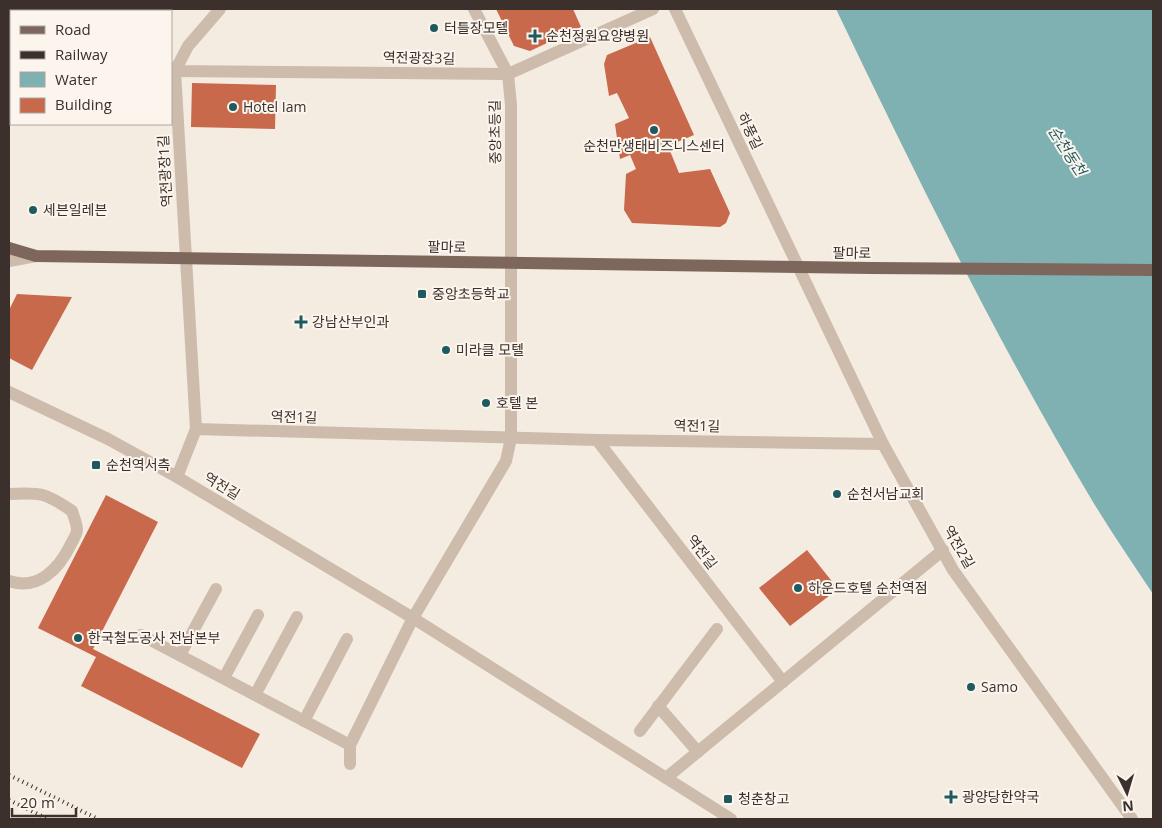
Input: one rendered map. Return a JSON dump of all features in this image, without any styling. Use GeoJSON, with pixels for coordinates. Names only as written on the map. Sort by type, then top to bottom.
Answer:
{"type":"FeatureCollection","features":[{"type":"Feature","properties":{"kind":"main road","name":"팔마로"},"geometry":{"type":"LineString","coordinates":[[9,248],[36,256],[1153,270]]}},
{"type":"Feature","properties":{"kind":"street"},"geometry":{"type":"LineString","coordinates":[[173,70],[188,46],[220,9]]}},
{"type":"Feature","properties":{"kind":"street","name":"중앙초등길"},"geometry":{"type":"LineString","coordinates":[[474,9],[508,74],[512,105],[510,263]]}},
{"type":"Feature","properties":{"kind":"street","name":"역전광장3길"},"geometry":{"type":"LineString","coordinates":[[173,70],[508,74],[653,9]]}},
{"type":"Feature","properties":{"kind":"street","name":"하풍길"},"geometry":{"type":"LineString","coordinates":[[675,9],[798,267]]}},
{"type":"Feature","properties":{"kind":"street","name":"역전광장1길"},"geometry":{"type":"LineString","coordinates":[[173,70],[184,258]]}},
{"type":"Feature","properties":{"kind":"street"},"geometry":{"type":"LineString","coordinates":[[9,241],[36,256]]}},
{"type":"Feature","properties":{"kind":"street"},"geometry":{"type":"LineString","coordinates":[[9,261],[36,256]]}},
{"type":"Feature","properties":{"kind":"street"},"geometry":{"type":"LineString","coordinates":[[177,477],[196,428],[184,258]]}},
{"type":"Feature","properties":{"kind":"street"},"geometry":{"type":"LineString","coordinates":[[350,764],[350,745],[413,618],[506,461],[511,438],[510,263]]}},
{"type":"Feature","properties":{"kind":"street","name":"역전2길"},"geometry":{"type":"LineString","coordinates":[[798,267],[883,444],[953,570],[1132,819]]}},
{"type":"Feature","properties":{"kind":"street","name":"역전길"},"geometry":{"type":"LineString","coordinates":[[9,392],[108,439],[177,477],[413,618],[731,819]]}},
{"type":"Feature","properties":{"kind":"street","name":"역전1길"},"geometry":{"type":"LineString","coordinates":[[196,428],[511,438],[883,444]]}},
{"type":"Feature","properties":{"kind":"street","name":"역전길"},"geometry":{"type":"LineString","coordinates":[[597,440],[783,682]]}},
{"type":"Feature","properties":{"kind":"street"},"geometry":{"type":"LineString","coordinates":[[9,494],[39,492],[57,500],[72,511],[77,531],[67,552],[52,572],[33,583],[21,585],[9,581]]}},
{"type":"Feature","properties":{"kind":"street"},"geometry":{"type":"LineString","coordinates":[[666,778],[943,550]]}},
{"type":"Feature","properties":{"kind":"street"},"geometry":{"type":"LineString","coordinates":[[180,655],[216,589]]}},
{"type":"Feature","properties":{"kind":"street"},"geometry":{"type":"LineString","coordinates":[[224,678],[258,615]]}},
{"type":"Feature","properties":{"kind":"street"},"geometry":{"type":"LineString","coordinates":[[255,695],[297,617]]}},
{"type":"Feature","properties":{"kind":"street"},"geometry":{"type":"LineString","coordinates":[[640,731],[717,629]]}},
{"type":"Feature","properties":{"kind":"street"},"geometry":{"type":"LineString","coordinates":[[141,634],[350,745]]}},
{"type":"Feature","properties":{"kind":"street"},"geometry":{"type":"LineString","coordinates":[[304,721],[346,639]]}},
{"type":"Feature","properties":{"kind":"street"},"geometry":{"type":"LineString","coordinates":[[658,706],[698,752]]}},
{"type":"Feature","properties":{"kind":"water","name":"순천동천"},"geometry":{"type":"Polygon","coordinates":[[[836,9],[1153,9],[1153,594],[1093,502],[1024,381],[927,196],[836,9]]]}},
{"type":"Feature","properties":{"kind":"building","name":"순천정원요양병원"},"geometry":{"type":"Polygon","coordinates":[[[496,9],[573,9],[581,27],[530,51],[514,46],[496,9]]]}},
{"type":"Feature","properties":{"kind":"building","name":"순천만생태비즈니스센터"},"geometry":{"type":"Polygon","coordinates":[[[650,37],[694,135],[668,146],[679,173],[710,169],[730,213],[726,223],[720,227],[632,223],[624,210],[626,174],[636,169],[630,155],[620,159],[615,124],[629,118],[617,93],[609,96],[604,64],[607,55],[650,37]]]}},
{"type":"Feature","properties":{"kind":"building"},"geometry":{"type":"Polygon","coordinates":[[[192,83],[276,85],[275,129],[191,127],[192,83]]]}},
{"type":"Feature","properties":{"kind":"building"},"geometry":{"type":"Polygon","coordinates":[[[17,294],[72,297],[32,370],[9,358],[9,310],[17,294]]]}},
{"type":"Feature","properties":{"kind":"building","name":"한국철도공사 전남본부"},"geometry":{"type":"Polygon","coordinates":[[[106,495],[158,522],[93,649],[260,734],[242,768],[81,686],[96,657],[38,628],[106,495]]]}},
{"type":"Feature","properties":{"kind":"building","name":"하운드호텔 순천역점"},"geometry":{"type":"Polygon","coordinates":[[[807,550],[838,589],[790,626],[759,588],[807,550]]]}},
{"type":"Feature","properties":{"kind":"railway"},"geometry":{"type":"LineString","coordinates":[[9,775],[98,819]]}},
{"type":"Feature","properties":{"kind":"railway"},"geometry":{"type":"LineString","coordinates":[[9,800],[48,819]]}},
{"type":"Feature","properties":{"kind":"place","name":"터틀장모텔"},"geometry":{"type":"Point","coordinates":[434,28]}},
{"type":"Feature","properties":{"kind":"place","name":"순천정원요양병원"},"geometry":{"type":"Point","coordinates":[535,36]}},
{"type":"Feature","properties":{"kind":"place","name":"Hotel Iam"},"geometry":{"type":"Point","coordinates":[233,107]}},
{"type":"Feature","properties":{"kind":"place","name":"순천만생태비즈니스센터"},"geometry":{"type":"Point","coordinates":[654,130]}},
{"type":"Feature","properties":{"kind":"place","name":"세븐일레븐"},"geometry":{"type":"Point","coordinates":[33,210]}},
{"type":"Feature","properties":{"kind":"place","name":"중앙초등학교"},"geometry":{"type":"Point","coordinates":[422,294]}},
{"type":"Feature","properties":{"kind":"place","name":"강남산부인과"},"geometry":{"type":"Point","coordinates":[301,322]}},
{"type":"Feature","properties":{"kind":"place","name":"미라클 모텔"},"geometry":{"type":"Point","coordinates":[446,350]}},
{"type":"Feature","properties":{"kind":"place","name":"호텔 본"},"geometry":{"type":"Point","coordinates":[486,403]}},
{"type":"Feature","properties":{"kind":"place","name":"순천역서측"},"geometry":{"type":"Point","coordinates":[96,465]}},
{"type":"Feature","properties":{"kind":"place","name":"순천서남교회"},"geometry":{"type":"Point","coordinates":[837,494]}},
{"type":"Feature","properties":{"kind":"place","name":"하운드호텔 순천역점"},"geometry":{"type":"Point","coordinates":[798,588]}},
{"type":"Feature","properties":{"kind":"place","name":"한국철도공사 전남본부"},"geometry":{"type":"Point","coordinates":[78,638]}},
{"type":"Feature","properties":{"kind":"place","name":"Samo"},"geometry":{"type":"Point","coordinates":[971,687]}},
{"type":"Feature","properties":{"kind":"place","name":"광양당한약국"},"geometry":{"type":"Point","coordinates":[951,797]}},
{"type":"Feature","properties":{"kind":"place","name":"청춘창고"},"geometry":{"type":"Point","coordinates":[728,799]}}]}
